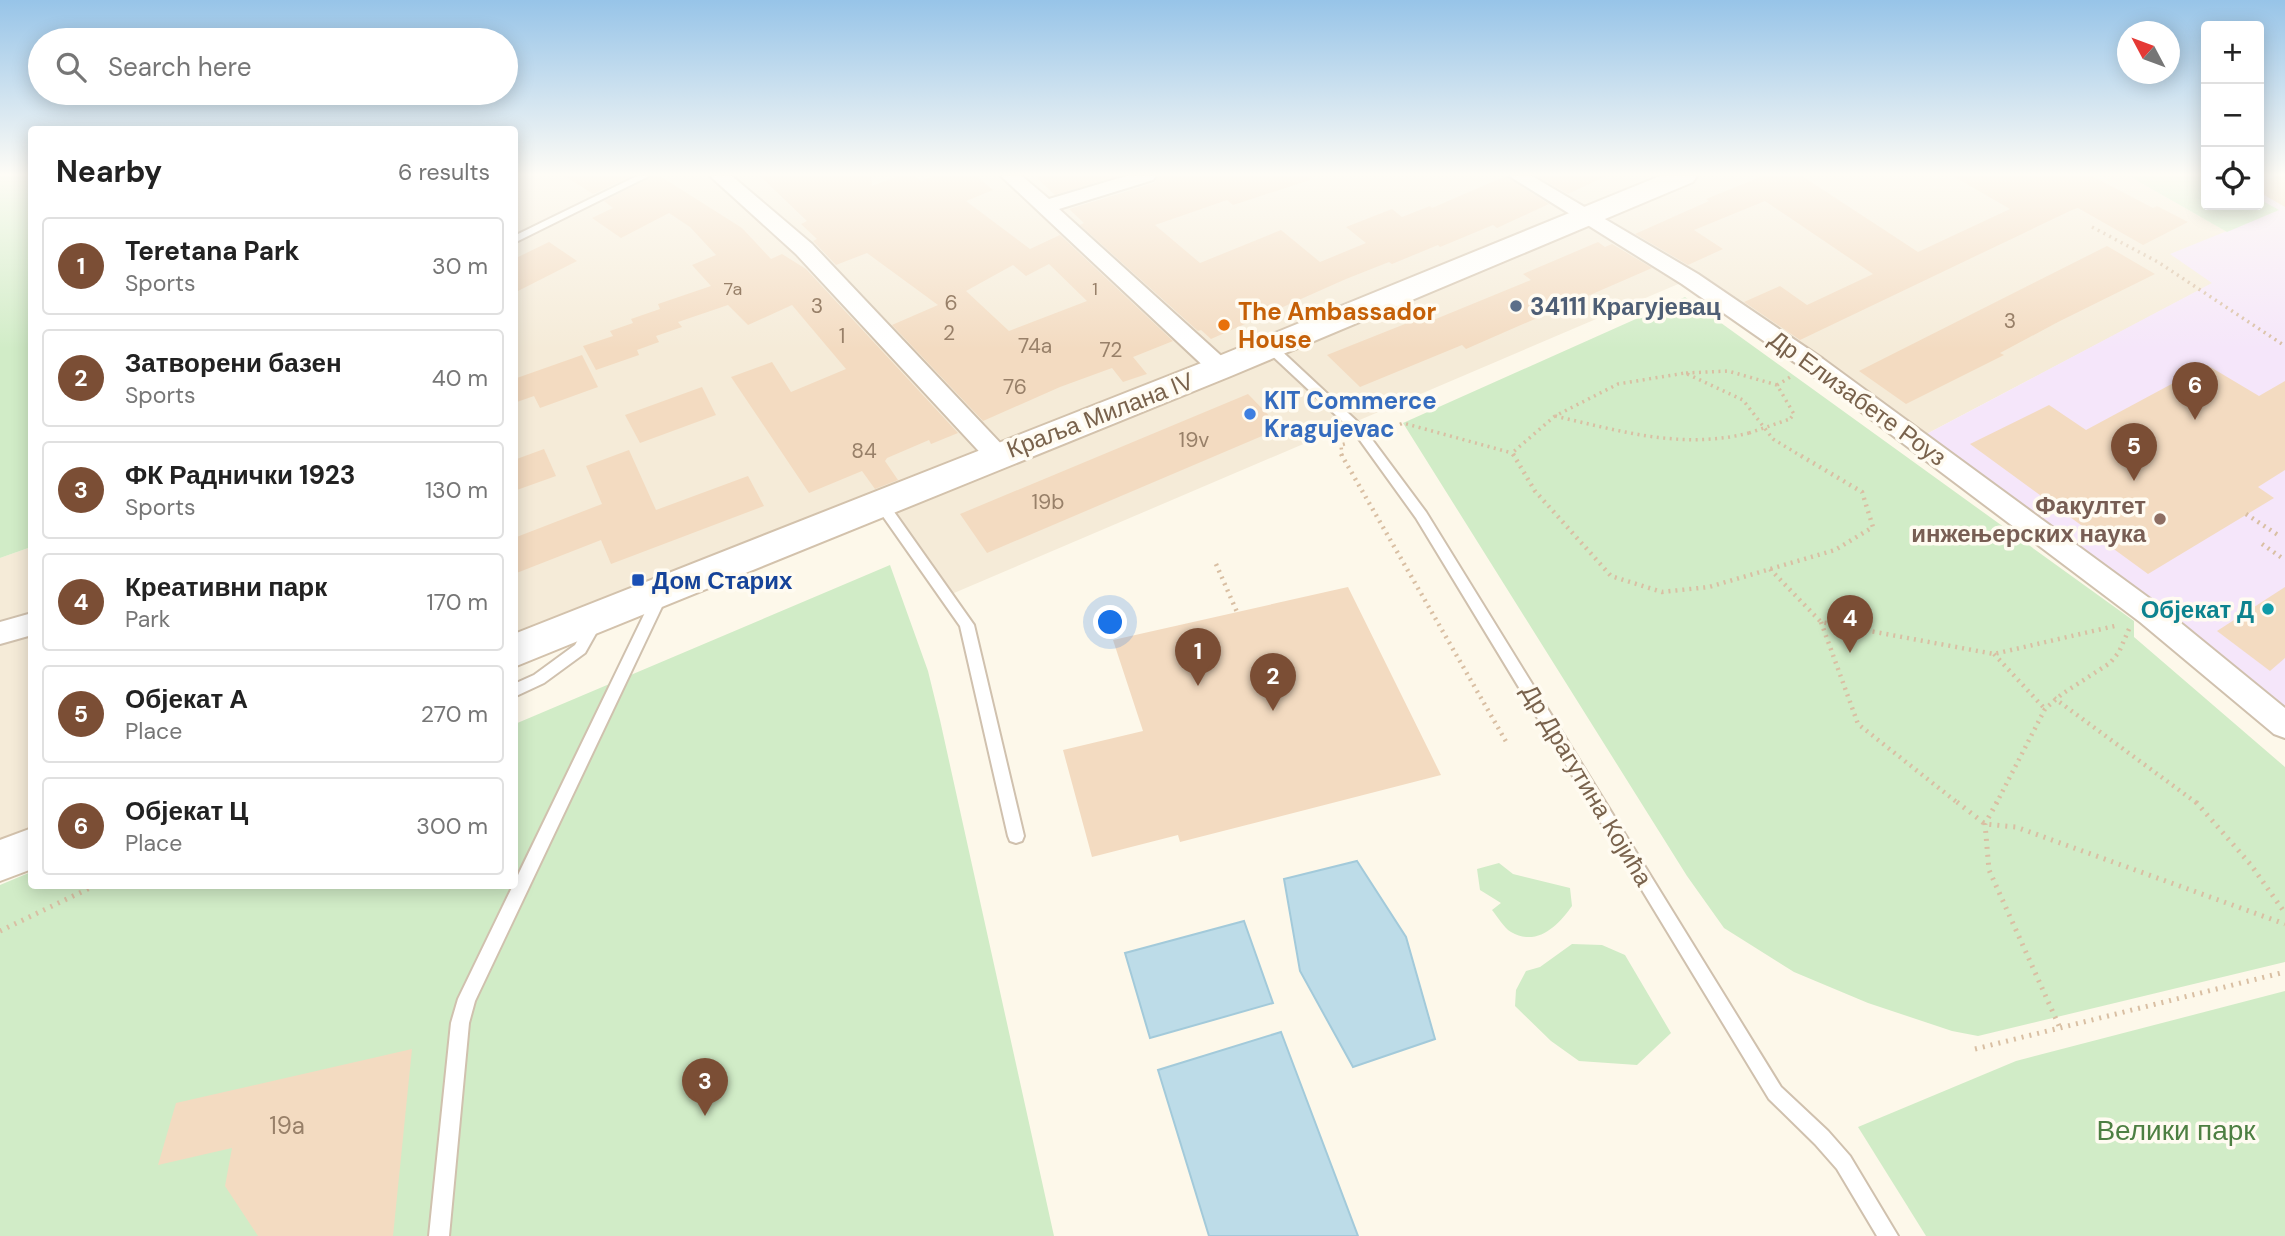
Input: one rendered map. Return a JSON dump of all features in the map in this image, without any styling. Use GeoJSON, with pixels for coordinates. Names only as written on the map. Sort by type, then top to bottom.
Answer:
{"type":"FeatureCollection","features":[{"type":"Feature","properties":{"kind":"main road","name":"Краља Милана IV"},"geometry":{"type":"LineString","coordinates":[[518,649],[997,455],[1220,368],[1540,234]]}},
{"type":"Feature","properties":{"kind":"main road"},"geometry":{"type":"LineString","coordinates":[[0,861],[28,850]]}},
{"type":"Feature","properties":{"kind":"street"},"geometry":{"type":"LineString","coordinates":[[786,234],[804,249],[997,455]]}},
{"type":"Feature","properties":{"kind":"street"},"geometry":{"type":"LineString","coordinates":[[1074,234],[1220,368]]}},
{"type":"Feature","properties":{"kind":"street","name":"Др Елизабете Роуз"},"geometry":{"type":"LineString","coordinates":[[1616,234],[1690,279],[1815,365],[2150,614],[2285,725]]}},
{"type":"Feature","properties":{"kind":"street"},"geometry":{"type":"LineString","coordinates":[[0,633],[28,625]]}},
{"type":"Feature","properties":{"kind":"lane","name":"Др Драгутина Којића"},"geometry":{"type":"LineString","coordinates":[[1270,347],[1358,429],[1421,515],[1775,1093],[1838,1155],[1888,1236]]}},
{"type":"Feature","properties":{"kind":"lane"},"geometry":{"type":"LineString","coordinates":[[880,502],[967,625],[1016,836]]}},
{"type":"Feature","properties":{"kind":"lane"},"geometry":{"type":"LineString","coordinates":[[439,1236],[460,1023],[467,999],[663,591]]}},
{"type":"Feature","properties":{"kind":"lane"},"geometry":{"type":"LineString","coordinates":[[518,689],[539,679],[580,649],[598,617]]}},
{"type":"Feature","properties":{"kind":"path"},"geometry":{"type":"LineString","coordinates":[[2105,234],[2158,262],[2285,346]]}},
{"type":"Feature","properties":{"kind":"path"},"geometry":{"type":"LineString","coordinates":[[1512,453],[1555,416],[1618,384],[1685,373],[1728,371],[1777,385],[1794,414],[1790,419],[1749,433],[1709,443],[1647,437],[1555,416]]}},
{"type":"Feature","properties":{"kind":"path"},"geometry":{"type":"LineString","coordinates":[[1507,746],[1340,453],[1341,445],[1365,440],[1403,423],[1512,453],[1535,491],[1611,576],[1662,592],[1709,587],[1835,550],[1873,527],[1862,492],[1773,439],[1742,400],[1685,373]]}},
{"type":"Feature","properties":{"kind":"path"},"geometry":{"type":"LineString","coordinates":[[1777,385],[1795,374]]}},
{"type":"Feature","properties":{"kind":"path"},"geometry":{"type":"LineString","coordinates":[[2246,514],[2278,535]]}},
{"type":"Feature","properties":{"kind":"path"},"geometry":{"type":"LineString","coordinates":[[2262,544],[2285,560]]}},
{"type":"Feature","properties":{"kind":"path"},"geometry":{"type":"LineString","coordinates":[[1216,564],[1237,612]]}},
{"type":"Feature","properties":{"kind":"path"},"geometry":{"type":"LineString","coordinates":[[1770,569],[1821,622],[1857,724],[1985,824],[2016,827],[2285,924]]}},
{"type":"Feature","properties":{"kind":"path"},"geometry":{"type":"LineString","coordinates":[[1821,622],[1994,654],[2134,621],[2119,653],[2111,661],[2054,698],[2045,709],[1985,824],[1989,870],[2060,1028]]}},
{"type":"Feature","properties":{"kind":"path"},"geometry":{"type":"LineString","coordinates":[[1994,654],[2045,709]]}},
{"type":"Feature","properties":{"kind":"path"},"geometry":{"type":"LineString","coordinates":[[2054,698],[2193,798],[2251,865],[2285,913]]}},
{"type":"Feature","properties":{"kind":"path"},"geometry":{"type":"LineString","coordinates":[[0,931],[87,889]]}},
{"type":"Feature","properties":{"kind":"path"},"geometry":{"type":"LineString","coordinates":[[1976,1049],[2285,972]]}},
{"type":"Feature","properties":{"kind":"shaded area"},"geometry":{"type":"Polygon","coordinates":[[[518,234],[2223,234],[2171,254],[2213,283],[1919,438],[1690,279],[947,596],[880,503],[518,650],[518,234]]]}},
{"type":"Feature","properties":{"kind":"shaded area","name":"Факултет инжењерских наука"},"geometry":{"type":"Polygon","coordinates":[[[2220,234],[2285,234],[2285,709],[1919,438],[2212,283],[2170,254],[2220,234]]]}},
{"type":"Feature","properties":{"kind":"shaded area"},"geometry":{"type":"Polygon","coordinates":[[[28,548],[28,849],[0,861],[0,558],[28,548]]]}},
{"type":"Feature","properties":{"kind":"green space"},"geometry":{"type":"Polygon","coordinates":[[[0,234],[28,234],[28,548],[0,558],[0,234]]]}},
{"type":"Feature","properties":{"kind":"green space"},"geometry":{"type":"Polygon","coordinates":[[[1685,297],[2134,621],[2134,637],[2285,767],[2285,962],[1978,1036],[1952,1031],[1868,1003],[1794,972],[1724,928],[1687,876],[1403,423],[1685,297]]]}},
{"type":"Feature","properties":{"kind":"green space"},"geometry":{"type":"Polygon","coordinates":[[[890,565],[928,671],[940,720],[1054,1236],[0,1236],[0,885],[28,873],[28,889],[518,889],[518,723],[890,565]]]}},
{"type":"Feature","properties":{"kind":"green space"},"geometry":{"type":"Polygon","coordinates":[[[1499,863],[1513,874],[1570,888],[1572,906],[1560,921],[1538,936],[1521,936],[1511,932],[1492,910],[1501,903],[1480,890],[1477,869],[1499,863]]]}},
{"type":"Feature","properties":{"kind":"green space"},"geometry":{"type":"Polygon","coordinates":[[[1572,944],[1602,945],[1625,955],[1671,1033],[1637,1065],[1579,1061],[1551,1041],[1515,1006],[1516,990],[1526,971],[1540,967],[1572,944]]]}},
{"type":"Feature","properties":{"kind":"green space","name":"Велики парк"},"geometry":{"type":"Polygon","coordinates":[[[2285,991],[2285,1236],[1926,1236],[1858,1127],[2016,1061],[2285,991]]]}},
{"type":"Feature","properties":{"kind":"water"},"geometry":{"type":"Polygon","coordinates":[[[1357,861],[1406,937],[1435,1039],[1353,1067],[1300,971],[1284,879],[1357,861]]]}},
{"type":"Feature","properties":{"kind":"water"},"geometry":{"type":"Polygon","coordinates":[[[1244,921],[1273,1003],[1150,1038],[1125,953],[1244,921]]]}},
{"type":"Feature","properties":{"kind":"water"},"geometry":{"type":"Polygon","coordinates":[[[1281,1032],[1358,1236],[1209,1236],[1158,1070],[1281,1032]]]}},
{"type":"Feature","properties":{"kind":"building"},"geometry":{"type":"Polygon","coordinates":[[[615,234],[629,234],[621,238],[615,234]]]}},
{"type":"Feature","properties":{"kind":"building"},"geometry":{"type":"Polygon","coordinates":[[[696,234],[747,234],[771,259],[782,254],[806,269],[958,433],[931,444],[929,440],[887,458],[885,461],[898,480],[875,489],[862,471],[809,493],[731,377],[772,362],[791,392],[846,369],[792,305],[748,325],[728,305],[678,322],[682,327],[656,336],[659,342],[637,350],[639,355],[596,370],[583,346],[613,336],[610,331],[633,323],[631,319],[660,309],[658,304],[711,286],[692,265],[716,255],[696,234]]]}},
{"type":"Feature","properties":{"kind":"building"},"geometry":{"type":"Polygon","coordinates":[[[811,234],[1010,234],[1030,249],[1060,235],[1173,341],[1133,357],[1147,374],[1123,382],[1112,368],[1060,387],[983,421],[892,325],[938,305],[867,253],[836,265],[813,241],[817,239],[811,234]],[[1049,264],[1026,276],[1013,265],[966,291],[1009,331],[1087,301],[1049,264]]]}},
{"type":"Feature","properties":{"kind":"building"},"geometry":{"type":"Polygon","coordinates":[[[1090,234],[1165,234],[1200,263],[1272,234],[1285,234],[1320,262],[1366,243],[1354,234],[1472,234],[1346,279],[1211,339],[1201,330],[1198,331],[1090,234]]]}},
{"type":"Feature","properties":{"kind":"building"},"geometry":{"type":"Polygon","coordinates":[[[1635,234],[1700,234],[1723,249],[1688,265],[1635,234]]]}},
{"type":"Feature","properties":{"kind":"building"},"geometry":{"type":"Polygon","coordinates":[[[1813,234],[1890,234],[1918,252],[1957,234],[2022,234],[1800,340],[1744,302],[1780,286],[1807,305],[1873,274],[1813,234]]]}},
{"type":"Feature","properties":{"kind":"building"},"geometry":{"type":"Polygon","coordinates":[[[2123,234],[2165,234],[2143,245],[2123,234]]]}},
{"type":"Feature","properties":{"kind":"building"},"geometry":{"type":"Polygon","coordinates":[[[549,242],[577,261],[518,291],[518,257],[549,242]]]}},
{"type":"Feature","properties":{"kind":"building"},"geometry":{"type":"Polygon","coordinates":[[[1598,242],[1605,247],[1612,244],[1652,268],[1466,349],[1462,345],[1360,387],[1327,355],[1420,318],[1426,323],[1531,280],[1523,274],[1598,242]]]}},
{"type":"Feature","properties":{"kind":"building"},"geometry":{"type":"Polygon","coordinates":[[[2107,246],[2155,274],[2058,322],[2000,353],[2004,355],[1906,404],[1859,371],[2107,246]]]}},
{"type":"Feature","properties":{"kind":"building"},"geometry":{"type":"Polygon","coordinates":[[[582,355],[598,387],[540,408],[534,396],[518,402],[518,378],[582,355]]]}},
{"type":"Feature","properties":{"kind":"building"},"geometry":{"type":"Polygon","coordinates":[[[2207,365],[2259,396],[2285,381],[2285,470],[2258,487],[2274,498],[2148,574],[1970,444],[2049,405],[2086,430],[2207,365]]]}},
{"type":"Feature","properties":{"kind":"building"},"geometry":{"type":"Polygon","coordinates":[[[702,387],[716,415],[640,443],[625,415],[702,387]]]}},
{"type":"Feature","properties":{"kind":"building"},"geometry":{"type":"Polygon","coordinates":[[[1248,394],[1281,428],[987,553],[960,514],[1248,394]]]}},
{"type":"Feature","properties":{"kind":"building"},"geometry":{"type":"Polygon","coordinates":[[[544,449],[556,476],[518,490],[518,459],[544,449]]]}},
{"type":"Feature","properties":{"kind":"building"},"geometry":{"type":"Polygon","coordinates":[[[629,450],[656,510],[748,476],[764,506],[611,564],[601,540],[518,572],[518,536],[602,504],[586,466],[629,450]]]}},
{"type":"Feature","properties":{"kind":"building"},"geometry":{"type":"Polygon","coordinates":[[[1348,587],[1441,775],[1180,842],[1178,835],[1092,857],[1063,750],[1143,731],[1113,640],[1348,587]]]}},
{"type":"Feature","properties":{"kind":"building","name":"Објекат Д"},"geometry":{"type":"Polygon","coordinates":[[[2285,587],[2285,658],[2270,671],[2217,631],[2285,587]]]}},
{"type":"Feature","properties":{"kind":"building"},"geometry":{"type":"Polygon","coordinates":[[[412,1049],[393,1236],[258,1236],[225,1186],[232,1148],[158,1165],[176,1103],[412,1049]]]}},
{"type":"Feature","properties":{"kind":"place","name":"34111 Крагујевац"},"geometry":{"type":"Point","coordinates":[1516,306]}},
{"type":"Feature","properties":{"kind":"place","name":"The Ambassador House"},"geometry":{"type":"Point","coordinates":[1224,325]}},
{"type":"Feature","properties":{"kind":"place","name":"KIT Commerce Kragujevac"},"geometry":{"type":"Point","coordinates":[1250,414]}},
{"type":"Feature","properties":{"kind":"place","name":"Објекат Ц"},"geometry":{"type":"Point","coordinates":[2195,420]}},
{"type":"Feature","properties":{"kind":"place","name":"Објекат А"},"geometry":{"type":"Point","coordinates":[2134,481]}},
{"type":"Feature","properties":{"kind":"place","name":"Факултет инжењерских наука"},"geometry":{"type":"Point","coordinates":[2160,519]}},
{"type":"Feature","properties":{"kind":"place","name":"Дом Старих"},"geometry":{"type":"Point","coordinates":[638,580]}},
{"type":"Feature","properties":{"kind":"place","name":"Објекат Д"},"geometry":{"type":"Point","coordinates":[2268,609]}},
{"type":"Feature","properties":{"kind":"place","name":"Креативни парк"},"geometry":{"type":"Point","coordinates":[1850,653]}},
{"type":"Feature","properties":{"kind":"place","name":"Teretana Park"},"geometry":{"type":"Point","coordinates":[1198,686]}},
{"type":"Feature","properties":{"kind":"place","name":"Затворени базен"},"geometry":{"type":"Point","coordinates":[1273,711]}},
{"type":"Feature","properties":{"kind":"place","name":"ФК Раднички 1923"},"geometry":{"type":"Point","coordinates":[705,1116]}}]}
